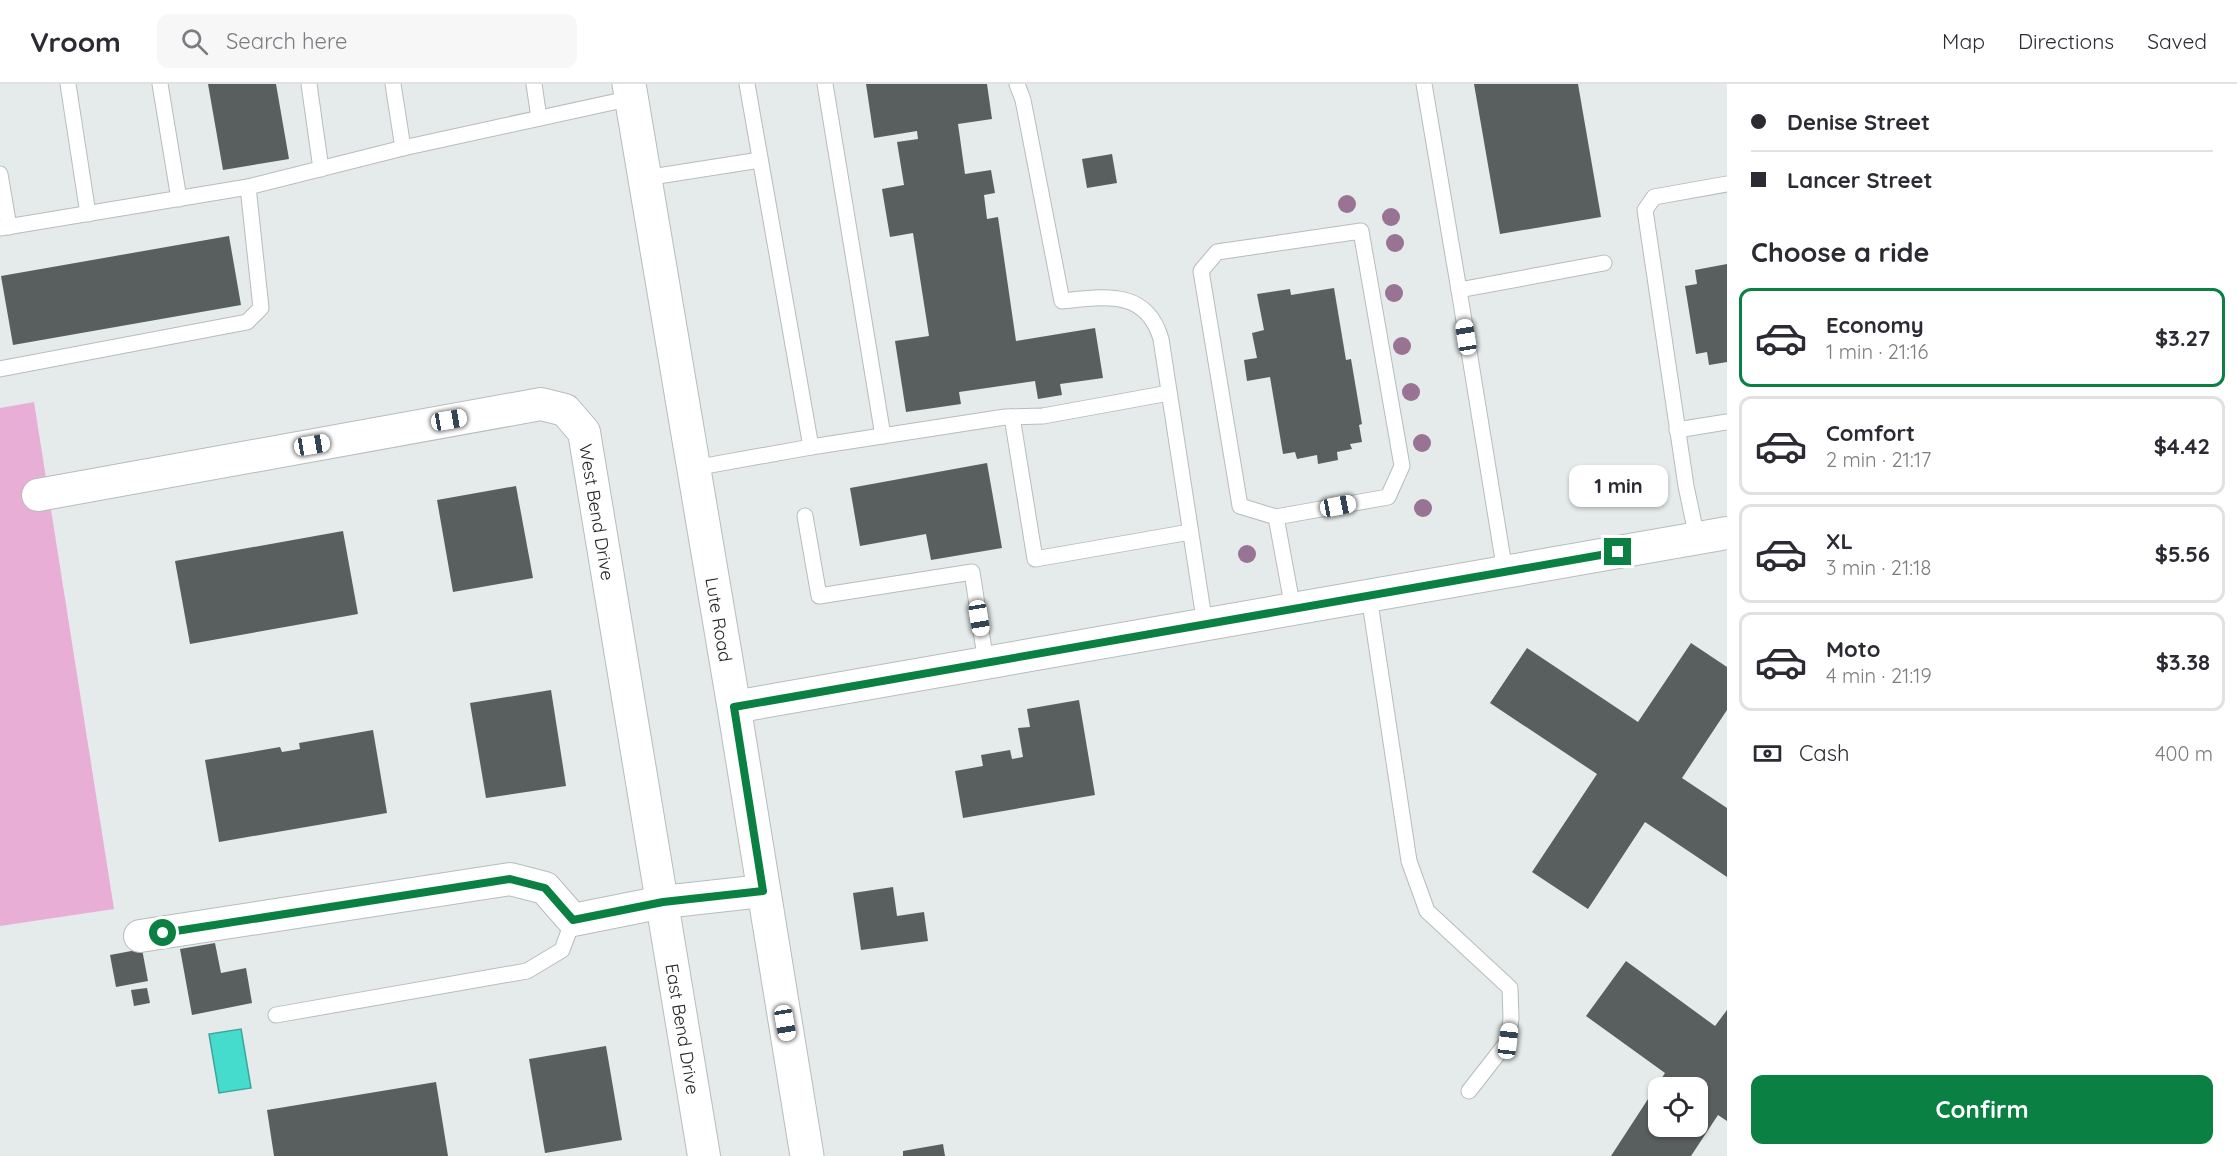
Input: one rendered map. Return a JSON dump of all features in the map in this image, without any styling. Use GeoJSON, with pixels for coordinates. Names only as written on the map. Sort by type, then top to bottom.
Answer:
{"type":"FeatureCollection","features":[{"type":"Feature","properties":{"kind":"street","name":"Lute Road"},"geometry":{"type":"LineString","coordinates":[[630,91],[807,1156]]}},
{"type":"Feature","properties":{"kind":"street","name":"West Bend Drive"},"geometry":{"type":"LineString","coordinates":[[38,495],[541,404],[565,410],[584,432],[663,902]]}},
{"type":"Feature","properties":{"kind":"street"},"geometry":{"type":"LineString","coordinates":[[734,707],[1712,536]]}},
{"type":"Feature","properties":{"kind":"street"},"geometry":{"type":"LineString","coordinates":[[140,936],[510,879],[545,888],[573,920],[663,902],[763,891]]}},
{"type":"Feature","properties":{"kind":"street","name":"East Bend Drive"},"geometry":{"type":"LineString","coordinates":[[663,902],[704,1156]]}},
{"type":"Feature","properties":{"kind":"lane"},"geometry":{"type":"LineString","coordinates":[[68,84],[88,214]]}},
{"type":"Feature","properties":{"kind":"lane"},"geometry":{"type":"LineString","coordinates":[[160,84],[179,199]]}},
{"type":"Feature","properties":{"kind":"lane"},"geometry":{"type":"LineString","coordinates":[[309,84],[321,169]]}},
{"type":"Feature","properties":{"kind":"lane"},"geometry":{"type":"LineString","coordinates":[[393,84],[403,148]]}},
{"type":"Feature","properties":{"kind":"lane"},"geometry":{"type":"LineString","coordinates":[[534,84],[539,118]]}},
{"type":"Feature","properties":{"kind":"lane"},"geometry":{"type":"LineString","coordinates":[[747,84],[811,447]]}},
{"type":"Feature","properties":{"kind":"lane"},"geometry":{"type":"LineString","coordinates":[[825,84],[883,436]]}},
{"type":"Feature","properties":{"kind":"lane"},"geometry":{"type":"LineString","coordinates":[[1017,84],[1023,100],[1062,301],[1113,297],[1132,302],[1145,311],[1157,325],[1205,624]]}},
{"type":"Feature","properties":{"kind":"lane"},"geometry":{"type":"LineString","coordinates":[[1424,84],[1505,572]]}},
{"type":"Feature","properties":{"kind":"lane"},"geometry":{"type":"LineString","coordinates":[[0,174],[4,227],[248,187],[403,148],[539,118],[630,91]]}},
{"type":"Feature","properties":{"kind":"lane"},"geometry":{"type":"LineString","coordinates":[[645,178],[760,160]]}},
{"type":"Feature","properties":{"kind":"lane"},"geometry":{"type":"LineString","coordinates":[[1712,536],[1686,486],[1645,210],[1654,197],[1727,184]]}},
{"type":"Feature","properties":{"kind":"lane"},"geometry":{"type":"LineString","coordinates":[[0,369],[247,322],[261,308],[248,187]]}},
{"type":"Feature","properties":{"kind":"lane"},"geometry":{"type":"LineString","coordinates":[[1361,231],[1402,466],[1388,497],[1276,517],[1240,506],[1201,271],[1217,252],[1361,231]]}},
{"type":"Feature","properties":{"kind":"lane"},"geometry":{"type":"LineString","coordinates":[[1459,291],[1604,263]]}},
{"type":"Feature","properties":{"kind":"lane"},"geometry":{"type":"LineString","coordinates":[[694,468],[883,436],[1012,417],[1043,416],[1169,393]]}},
{"type":"Feature","properties":{"kind":"lane"},"geometry":{"type":"LineString","coordinates":[[1012,417],[1035,559],[1191,532]]}},
{"type":"Feature","properties":{"kind":"lane"},"geometry":{"type":"LineString","coordinates":[[1677,430],[1727,422]]}},
{"type":"Feature","properties":{"kind":"lane"},"geometry":{"type":"LineString","coordinates":[[805,516],[819,596],[972,572],[986,663]]}},
{"type":"Feature","properties":{"kind":"lane"},"geometry":{"type":"LineString","coordinates":[[1276,517],[1293,609]]}},
{"type":"Feature","properties":{"kind":"lane"},"geometry":{"type":"LineString","coordinates":[[1370,596],[1408,861],[1427,910],[1510,988],[1508,1041],[1469,1091]]}},
{"type":"Feature","properties":{"kind":"lane"},"geometry":{"type":"LineString","coordinates":[[276,1015],[527,971],[562,950],[573,920]]}},
{"type":"Feature","properties":{"kind":"shaded area"},"geometry":{"type":"Polygon","coordinates":[[[34,402],[114,909],[0,926],[0,408],[34,402]]]}},
{"type":"Feature","properties":{"kind":"water"},"geometry":{"type":"Polygon","coordinates":[[[241,1029],[251,1088],[219,1093],[209,1034],[241,1029]]]}},
{"type":"Feature","properties":{"kind":"building"},"geometry":{"type":"Polygon","coordinates":[[[208,84],[276,84],[289,159],[223,170],[208,84]]]}},
{"type":"Feature","properties":{"kind":"building"},"geometry":{"type":"Polygon","coordinates":[[[866,84],[987,84],[992,119],[958,124],[965,174],[991,170],[995,193],[984,195],[987,219],[998,217],[1016,341],[1095,328],[1103,378],[1060,384],[1062,395],[1038,399],[1035,381],[959,392],[961,404],[906,412],[895,341],[929,336],[913,233],[890,237],[882,189],[904,185],[897,142],[918,139],[917,131],[874,138],[866,84]]]}},
{"type":"Feature","properties":{"kind":"building"},"geometry":{"type":"Polygon","coordinates":[[[1474,84],[1578,84],[1601,217],[1500,234],[1474,84]]]}},
{"type":"Feature","properties":{"kind":"building"},"geometry":{"type":"Polygon","coordinates":[[[1112,154],[1117,183],[1087,188],[1082,159],[1112,154]]]}},
{"type":"Feature","properties":{"kind":"building"},"geometry":{"type":"Polygon","coordinates":[[[229,236],[241,305],[13,345],[1,276],[229,236]]]}},
{"type":"Feature","properties":{"kind":"building"},"geometry":{"type":"Polygon","coordinates":[[[1727,264],[1727,362],[1709,365],[1707,352],[1696,354],[1685,286],[1697,284],[1695,270],[1727,264]]]}},
{"type":"Feature","properties":{"kind":"building"},"geometry":{"type":"Polygon","coordinates":[[[1334,288],[1346,360],[1351,359],[1362,424],[1359,425],[1362,442],[1350,444],[1352,449],[1337,452],[1338,460],[1318,464],[1317,455],[1297,459],[1295,452],[1283,454],[1270,377],[1247,381],[1244,360],[1257,358],[1252,333],[1264,330],[1257,294],[1290,289],[1291,295],[1334,288]]]}},
{"type":"Feature","properties":{"kind":"building"},"geometry":{"type":"Polygon","coordinates":[[[987,463],[1002,548],[931,560],[926,534],[860,546],[850,488],[987,463]]]}},
{"type":"Feature","properties":{"kind":"building"},"geometry":{"type":"Polygon","coordinates":[[[516,486],[533,578],[453,592],[437,500],[516,486]]]}},
{"type":"Feature","properties":{"kind":"building"},"geometry":{"type":"Polygon","coordinates":[[[343,531],[358,614],[190,644],[175,561],[343,531]]]}},
{"type":"Feature","properties":{"kind":"building"},"geometry":{"type":"Polygon","coordinates":[[[1691,643],[1727,667],[1727,710],[1682,778],[1727,808],[1727,877],[1645,822],[1588,909],[1532,872],[1597,774],[1490,703],[1527,648],[1638,722],[1691,643]]]}},
{"type":"Feature","properties":{"kind":"building"},"geometry":{"type":"Polygon","coordinates":[[[551,690],[566,786],[486,798],[470,703],[551,690]]]}},
{"type":"Feature","properties":{"kind":"building"},"geometry":{"type":"Polygon","coordinates":[[[1079,700],[1095,795],[963,818],[955,771],[983,766],[981,755],[1010,750],[1012,759],[1023,757],[1018,728],[1030,727],[1027,709],[1079,700]]]}},
{"type":"Feature","properties":{"kind":"building"},"geometry":{"type":"Polygon","coordinates":[[[373,730],[387,813],[219,842],[205,760],[280,747],[282,752],[300,749],[299,743],[373,730]]]}},
{"type":"Feature","properties":{"kind":"building"},"geometry":{"type":"Polygon","coordinates":[[[893,887],[897,916],[924,912],[928,941],[861,950],[853,893],[893,887]]]}},
{"type":"Feature","properties":{"kind":"building"},"geometry":{"type":"Polygon","coordinates":[[[215,943],[221,973],[246,968],[252,1003],[192,1015],[180,949],[215,943]]]}},
{"type":"Feature","properties":{"kind":"building"},"geometry":{"type":"Polygon","coordinates":[[[142,949],[148,981],[116,987],[110,955],[142,949]]]}},
{"type":"Feature","properties":{"kind":"building"},"geometry":{"type":"Polygon","coordinates":[[[1626,961],[1715,1026],[1727,1010],[1727,1121],[1718,1115],[1708,1130],[1708,1077],[1662,1077],[1665,1073],[1586,1016],[1626,961]]]}},
{"type":"Feature","properties":{"kind":"building"},"geometry":{"type":"Polygon","coordinates":[[[147,988],[150,1003],[134,1006],[131,990],[147,988]]]}},
{"type":"Feature","properties":{"kind":"building"},"geometry":{"type":"Polygon","coordinates":[[[606,1046],[622,1140],[545,1153],[529,1059],[606,1046]]]}},
{"type":"Feature","properties":{"kind":"building"},"geometry":{"type":"Polygon","coordinates":[[[436,1082],[448,1156],[274,1156],[267,1110],[436,1082]]]}},
{"type":"Feature","properties":{"kind":"building"},"geometry":{"type":"Polygon","coordinates":[[[1648,1099],[1648,1137],[1704,1137],[1691,1156],[1611,1156],[1648,1099]]]}},
{"type":"Feature","properties":{"kind":"building"},"geometry":{"type":"Polygon","coordinates":[[[943,1144],[945,1156],[903,1156],[903,1151],[943,1144]]]}},
{"type":"Feature","properties":{"kind":"route"},"geometry":{"type":"LineString","coordinates":[[163,933],[510,879],[545,888],[573,920],[663,902],[763,891],[734,707],[1618,552]]}}]}
